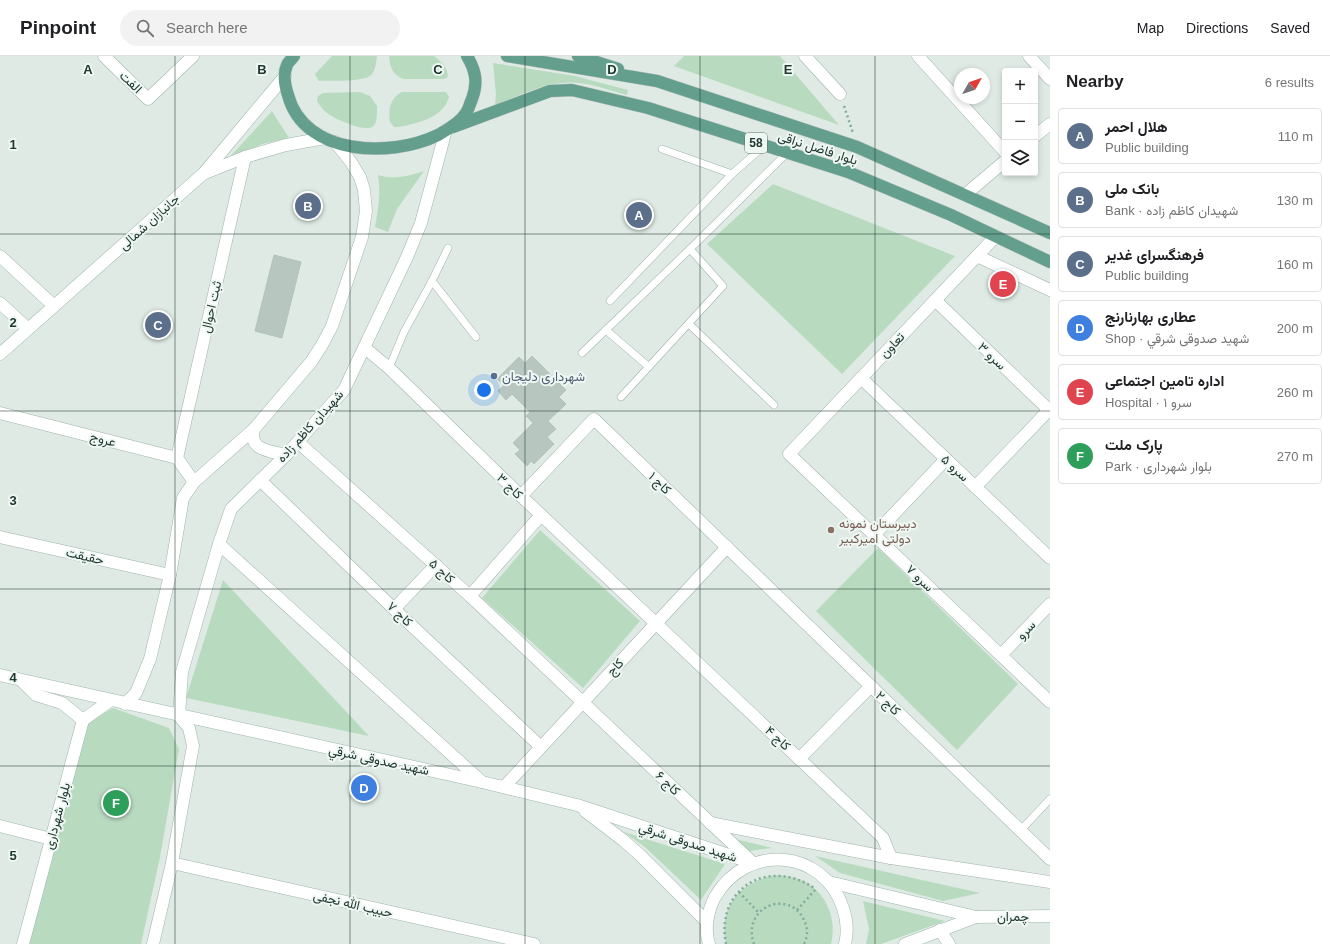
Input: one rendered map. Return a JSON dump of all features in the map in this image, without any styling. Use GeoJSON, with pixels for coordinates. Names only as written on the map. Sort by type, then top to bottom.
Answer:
{"type":"FeatureCollection","features":[{"type":"Feature","properties":{"kind":"main road"},"geometry":{"type":"LineString","coordinates":[[278,56],[289,66],[285,86],[290,105],[306,126],[330,140],[348,146],[373,150],[399,148],[427,140],[450,129],[466,113],[476,90],[474,67],[467,56]]}},
{"type":"Feature","properties":{"kind":"main road","name":"بلوار فاضل نراقی"},"geometry":{"type":"LineString","coordinates":[[507,56],[657,81],[858,147],[966,194],[1050,233]]}},
{"type":"Feature","properties":{"kind":"main road"},"geometry":{"type":"LineString","coordinates":[[578,56],[657,81]]}},
{"type":"Feature","properties":{"kind":"main road","name":"بلوار فاضل نراقی"},"geometry":{"type":"LineString","coordinates":[[450,129],[550,91],[572,90],[648,108],[848,172],[951,215],[1050,262]]}},
{"type":"Feature","properties":{"kind":"street","name":"الفت"},"geometry":{"type":"LineString","coordinates":[[104,56],[148,99],[193,56]]}},
{"type":"Feature","properties":{"kind":"street"},"geometry":{"type":"LineString","coordinates":[[805,56],[840,94]]}},
{"type":"Feature","properties":{"kind":"street"},"geometry":{"type":"LineString","coordinates":[[918,56],[1002,149]]}},
{"type":"Feature","properties":{"kind":"street"},"geometry":{"type":"LineString","coordinates":[[1029,56],[1050,80]]}},
{"type":"Feature","properties":{"kind":"street","name":"جانبازان شمالی"},"geometry":{"type":"LineString","coordinates":[[0,354],[204,173],[289,66]]}},
{"type":"Feature","properties":{"kind":"street"},"geometry":{"type":"LineString","coordinates":[[1038,134],[1050,124]]}},
{"type":"Feature","properties":{"kind":"street","name":"شهیدان کاظم زاده"},"geometry":{"type":"LineString","coordinates":[[180,716],[182,672],[219,544],[231,509],[286,455],[344,390],[365,348],[421,223],[450,129]]}},
{"type":"Feature","properties":{"kind":"street"},"geometry":{"type":"LineString","coordinates":[[125,704],[136,693],[150,659],[170,575],[182,498],[194,482],[254,429],[311,362],[322,345],[332,326],[362,237],[366,211],[364,190],[360,177],[352,162],[330,140],[286,145],[245,157],[204,173]]}},
{"type":"Feature","properties":{"kind":"street","name":"ثبت احوال"},"geometry":{"type":"LineString","coordinates":[[177,458],[245,157]]}},
{"type":"Feature","properties":{"kind":"street"},"geometry":{"type":"LineString","coordinates":[[966,194],[1002,164]]}},
{"type":"Feature","properties":{"kind":"street","name":"تعاون"},"geometry":{"type":"LineString","coordinates":[[789,454],[996,236]]}},
{"type":"Feature","properties":{"kind":"street"},"geometry":{"type":"LineString","coordinates":[[0,256],[54,306]]}},
{"type":"Feature","properties":{"kind":"street"},"geometry":{"type":"LineString","coordinates":[[977,256],[1050,290]]}},
{"type":"Feature","properties":{"kind":"street","name":"سرو ۳"},"geometry":{"type":"LineString","coordinates":[[934,300],[1049,410]]}},
{"type":"Feature","properties":{"kind":"street"},"geometry":{"type":"LineString","coordinates":[[0,303],[28,329]]}},
{"type":"Feature","properties":{"kind":"street","name":"کاج ۳"},"geometry":{"type":"LineString","coordinates":[[365,348],[388,368],[656,623]]}},
{"type":"Feature","properties":{"kind":"street","name":"سرو ۵"},"geometry":{"type":"LineString","coordinates":[[861,378],[1050,558]]}},
{"type":"Feature","properties":{"kind":"street"},"geometry":{"type":"LineString","coordinates":[[976,487],[1049,410]]}},
{"type":"Feature","properties":{"kind":"street","name":"عروج"},"geometry":{"type":"LineString","coordinates":[[0,413],[177,458]]}},
{"type":"Feature","properties":{"kind":"street","name":"کاج ۱"},"geometry":{"type":"LineString","coordinates":[[521,496],[594,419],[727,547]]}},
{"type":"Feature","properties":{"kind":"street"},"geometry":{"type":"LineString","coordinates":[[254,429],[253,439],[259,448],[286,455]]}},
{"type":"Feature","properties":{"kind":"street","name":"کاج ۵"},"geometry":{"type":"LineString","coordinates":[[298,442],[470,596],[583,702]]}},
{"type":"Feature","properties":{"kind":"street","name":"سرو ۷"},"geometry":{"type":"LineString","coordinates":[[789,454],[1050,702]]}},
{"type":"Feature","properties":{"kind":"street"},"geometry":{"type":"LineString","coordinates":[[177,458],[194,482]]}},
{"type":"Feature","properties":{"kind":"street"},"geometry":{"type":"LineString","coordinates":[[874,535],[946,459]]}},
{"type":"Feature","properties":{"kind":"street","name":"کاج ۷"},"geometry":{"type":"LineString","coordinates":[[260,480],[394,609],[542,747]]}},
{"type":"Feature","properties":{"kind":"street"},"geometry":{"type":"LineString","coordinates":[[470,596],[541,515]]}},
{"type":"Feature","properties":{"kind":"street","name":"حقیقت"},"geometry":{"type":"LineString","coordinates":[[0,537],[170,575]]}},
{"type":"Feature","properties":{"kind":"street"},"geometry":{"type":"LineString","coordinates":[[219,544],[482,782]]}},
{"type":"Feature","properties":{"kind":"street","name":"کاج"},"geometry":{"type":"LineString","coordinates":[[504,788],[727,547]]}},
{"type":"Feature","properties":{"kind":"street","name":"کاج ۲"},"geometry":{"type":"LineString","coordinates":[[727,547],[1050,859]]}},
{"type":"Feature","properties":{"kind":"street"},"geometry":{"type":"LineString","coordinates":[[394,609],[436,565]]}},
{"type":"Feature","properties":{"kind":"street","name":"سرو"},"geometry":{"type":"LineString","coordinates":[[1001,655],[1050,604]]}},
{"type":"Feature","properties":{"kind":"street","name":"کاج ۴"},"geometry":{"type":"LineString","coordinates":[[656,623],[883,838],[891,858]]}},
{"type":"Feature","properties":{"kind":"street","name":"شهید صدوقی شرقي"},"geometry":{"type":"LineString","coordinates":[[0,675],[125,704],[482,782],[577,805],[753,863]]}},
{"type":"Feature","properties":{"kind":"street"},"geometry":{"type":"LineString","coordinates":[[21,680],[36,694],[62,703],[83,720],[111,700]]}},
{"type":"Feature","properties":{"kind":"street"},"geometry":{"type":"LineString","coordinates":[[799,758],[871,686]]}},
{"type":"Feature","properties":{"kind":"street","name":"کاج ۶"},"geometry":{"type":"LineString","coordinates":[[583,702],[753,863]]}},
{"type":"Feature","properties":{"kind":"street"},"geometry":{"type":"LineString","coordinates":[[153,944],[172,863],[193,746],[189,728],[180,716]]}},
{"type":"Feature","properties":{"kind":"street","name":"بلوار شهرداری"},"geometry":{"type":"LineString","coordinates":[[23,944],[83,720]]}},
{"type":"Feature","properties":{"kind":"street","name":"شهید صدوقی شرقي"},"geometry":{"type":"LineString","coordinates":[[577,805],[640,855],[707,922]]}},
{"type":"Feature","properties":{"kind":"street"},"geometry":{"type":"LineString","coordinates":[[710,823],[891,858],[1050,882]]}},
{"type":"Feature","properties":{"kind":"street"},"geometry":{"type":"LineString","coordinates":[[0,826],[51,839]]}},
{"type":"Feature","properties":{"kind":"street"},"geometry":{"type":"LineString","coordinates":[[709,944],[707,922],[712,903],[722,886],[736,872],[753,863],[773,859],[794,861],[813,869],[829,882],[840,898],[846,917],[845,944]]}},
{"type":"Feature","properties":{"kind":"street","name":"حبیب الله نجفی"},"geometry":{"type":"LineString","coordinates":[[172,863],[534,944]]}},
{"type":"Feature","properties":{"kind":"street"},"geometry":{"type":"LineString","coordinates":[[829,882],[976,916]]}},
{"type":"Feature","properties":{"kind":"street"},"geometry":{"type":"LineString","coordinates":[[905,944],[976,916]]}},
{"type":"Feature","properties":{"kind":"street","name":"چمران"},"geometry":{"type":"LineString","coordinates":[[976,916],[1050,916]]}},
{"type":"Feature","properties":{"kind":"street"},"geometry":{"type":"LineString","coordinates":[[940,930],[948,944]]}},
{"type":"Feature","properties":{"kind":"lane"},"geometry":{"type":"LineString","coordinates":[[610,301],[732,174],[764,146]]}},
{"type":"Feature","properties":{"kind":"lane"},"geometry":{"type":"LineString","coordinates":[[662,149],[732,174]]}},
{"type":"Feature","properties":{"kind":"lane"},"geometry":{"type":"LineString","coordinates":[[582,353],[787,153]]}},
{"type":"Feature","properties":{"kind":"lane"},"geometry":{"type":"LineString","coordinates":[[388,368],[404,332],[448,248]]}},
{"type":"Feature","properties":{"kind":"lane"},"geometry":{"type":"LineString","coordinates":[[621,397],[723,286],[690,249]]}},
{"type":"Feature","properties":{"kind":"lane"},"geometry":{"type":"LineString","coordinates":[[432,281],[476,336]]}},
{"type":"Feature","properties":{"kind":"lane"},"geometry":{"type":"LineString","coordinates":[[689,324],[774,405]]}},
{"type":"Feature","properties":{"kind":"lane"},"geometry":{"type":"LineString","coordinates":[[606,330],[649,367]]}},
{"type":"Feature","properties":{"kind":"lane"},"geometry":{"type":"LineString","coordinates":[[1020,831],[1050,799]]}},
{"type":"Feature","properties":{"kind":"path"},"geometry":{"type":"LineString","coordinates":[[840,94],[858,147]]}},
{"type":"Feature","properties":{"kind":"path"},"geometry":{"type":"LineString","coordinates":[[726,944],[724,933],[725,918],[730,904],[739,892],[750,883],[763,877],[777,875],[791,876],[804,881],[816,889],[819,894]]}},
{"type":"Feature","properties":{"kind":"path"},"geometry":{"type":"LineString","coordinates":[[797,910],[816,889]]}},
{"type":"Feature","properties":{"kind":"path"},"geometry":{"type":"LineString","coordinates":[[739,892],[759,912]]}},
{"type":"Feature","properties":{"kind":"path"},"geometry":{"type":"LineString","coordinates":[[754,944],[752,928],[754,920],[759,912],[765,907],[773,904],[781,904],[790,906],[797,910],[802,916],[806,924],[807,932],[804,944]]}},
{"type":"Feature","properties":{"kind":"green space"},"geometry":{"type":"Polygon","coordinates":[[[332,56],[377,56],[374,70],[368,77],[355,80],[319,81],[315,75],[316,73],[332,56]]]}},
{"type":"Feature","properties":{"kind":"green space"},"geometry":{"type":"Polygon","coordinates":[[[389,56],[434,56],[444,65],[448,77],[444,79],[403,79],[396,75],[392,70],[389,56]]]}},
{"type":"Feature","properties":{"kind":"green space"},"geometry":{"type":"Polygon","coordinates":[[[684,56],[780,56],[839,125],[674,66],[684,56]]]}},
{"type":"Feature","properties":{"kind":"green space"},"geometry":{"type":"Polygon","coordinates":[[[493,63],[575,76],[628,90],[627,95],[590,85],[567,83],[535,89],[495,105],[496,94],[493,63]]]}},
{"type":"Feature","properties":{"kind":"green space"},"geometry":{"type":"Polygon","coordinates":[[[360,92],[370,96],[377,106],[377,117],[372,127],[363,128],[331,116],[317,101],[318,96],[323,93],[360,92]]]}},
{"type":"Feature","properties":{"kind":"green space"},"geometry":{"type":"Polygon","coordinates":[[[402,92],[446,92],[449,97],[446,104],[436,115],[414,124],[394,127],[390,122],[389,113],[392,101],[402,92]]]}},
{"type":"Feature","properties":{"kind":"green space"},"geometry":{"type":"Polygon","coordinates":[[[272,111],[289,138],[262,144],[227,160],[272,111]]]}},
{"type":"Feature","properties":{"kind":"green space"},"geometry":{"type":"Polygon","coordinates":[[[424,171],[397,209],[388,232],[375,227],[379,195],[378,175],[401,177],[424,171]]]}},
{"type":"Feature","properties":{"kind":"green space"},"geometry":{"type":"Polygon","coordinates":[[[773,184],[955,256],[842,374],[707,244],[773,184]]]}},
{"type":"Feature","properties":{"kind":"green space"},"geometry":{"type":"Polygon","coordinates":[[[540,530],[640,621],[583,688],[482,598],[540,530]]]}},
{"type":"Feature","properties":{"kind":"green space"},"geometry":{"type":"Polygon","coordinates":[[[878,548],[1018,684],[957,750],[816,611],[878,548]]]}},
{"type":"Feature","properties":{"kind":"green space"},"geometry":{"type":"Polygon","coordinates":[[[223,580],[369,736],[186,698],[223,580]]]}},
{"type":"Feature","properties":{"kind":"green space"},"geometry":{"type":"Polygon","coordinates":[[[113,708],[169,728],[179,749],[160,857],[141,944],[27,944],[83,726],[113,708]]]}},
{"type":"Feature","properties":{"kind":"green space"},"geometry":{"type":"Polygon","coordinates":[[[624,832],[725,864],[701,900],[645,847],[624,832]]]}},
{"type":"Feature","properties":{"kind":"green space"},"geometry":{"type":"Polygon","coordinates":[[[735,839],[772,848],[749,851],[735,839]]]}},
{"type":"Feature","properties":{"kind":"green space"},"geometry":{"type":"Polygon","coordinates":[[[815,856],[980,893],[943,901],[840,873],[815,856]]]}},
{"type":"Feature","properties":{"kind":"green space"},"geometry":{"type":"Polygon","coordinates":[[[777,875],[804,881],[819,893],[828,908],[831,917],[833,935],[831,944],[726,944],[724,930],[725,918],[729,907],[735,898],[742,889],[752,883],[777,875]]]}},
{"type":"Feature","properties":{"kind":"green space"},"geometry":{"type":"Polygon","coordinates":[[[863,901],[945,921],[881,944],[866,944],[869,929],[863,901]]]}},
{"type":"Feature","properties":{"kind":"building"},"geometry":{"type":"Polygon","coordinates":[[[274,255],[301,262],[282,338],[255,331],[274,255]]]}},
{"type":"Feature","properties":{"kind":"building"},"geometry":{"type":"Polygon","coordinates":[[[532,356],[566,390],[559,397],[566,404],[548,421],[556,429],[547,437],[554,444],[534,464],[531,461],[527,466],[515,454],[520,450],[513,443],[533,423],[526,416],[530,412],[512,394],[506,400],[498,391],[504,385],[497,379],[519,357],[525,363],[532,356]]]}},
{"type":"Feature","properties":{"kind":"place","name":"بانک ملی"},"geometry":{"type":"Point","coordinates":[308,206]}},
{"type":"Feature","properties":{"kind":"place","name":"هلال احمر"},"geometry":{"type":"Point","coordinates":[639,215]}},
{"type":"Feature","properties":{"kind":"place","name":"اداره تامین اجتماعی"},"geometry":{"type":"Point","coordinates":[1003,284]}},
{"type":"Feature","properties":{"kind":"place","name":"فرهنگسرای غدیر"},"geometry":{"type":"Point","coordinates":[158,325]}},
{"type":"Feature","properties":{"kind":"place","name":"شهرداری دلیجان"},"geometry":{"type":"Point","coordinates":[494,376]}},
{"type":"Feature","properties":{"kind":"place","name":"دبیرستان نمونه دولتی امیرکبیر"},"geometry":{"type":"Point","coordinates":[831,530]}},
{"type":"Feature","properties":{"kind":"place","name":"عطاری بهارنارنج"},"geometry":{"type":"Point","coordinates":[364,788]}},
{"type":"Feature","properties":{"kind":"place","name":"پارک ملت"},"geometry":{"type":"Point","coordinates":[116,803]}}]}
